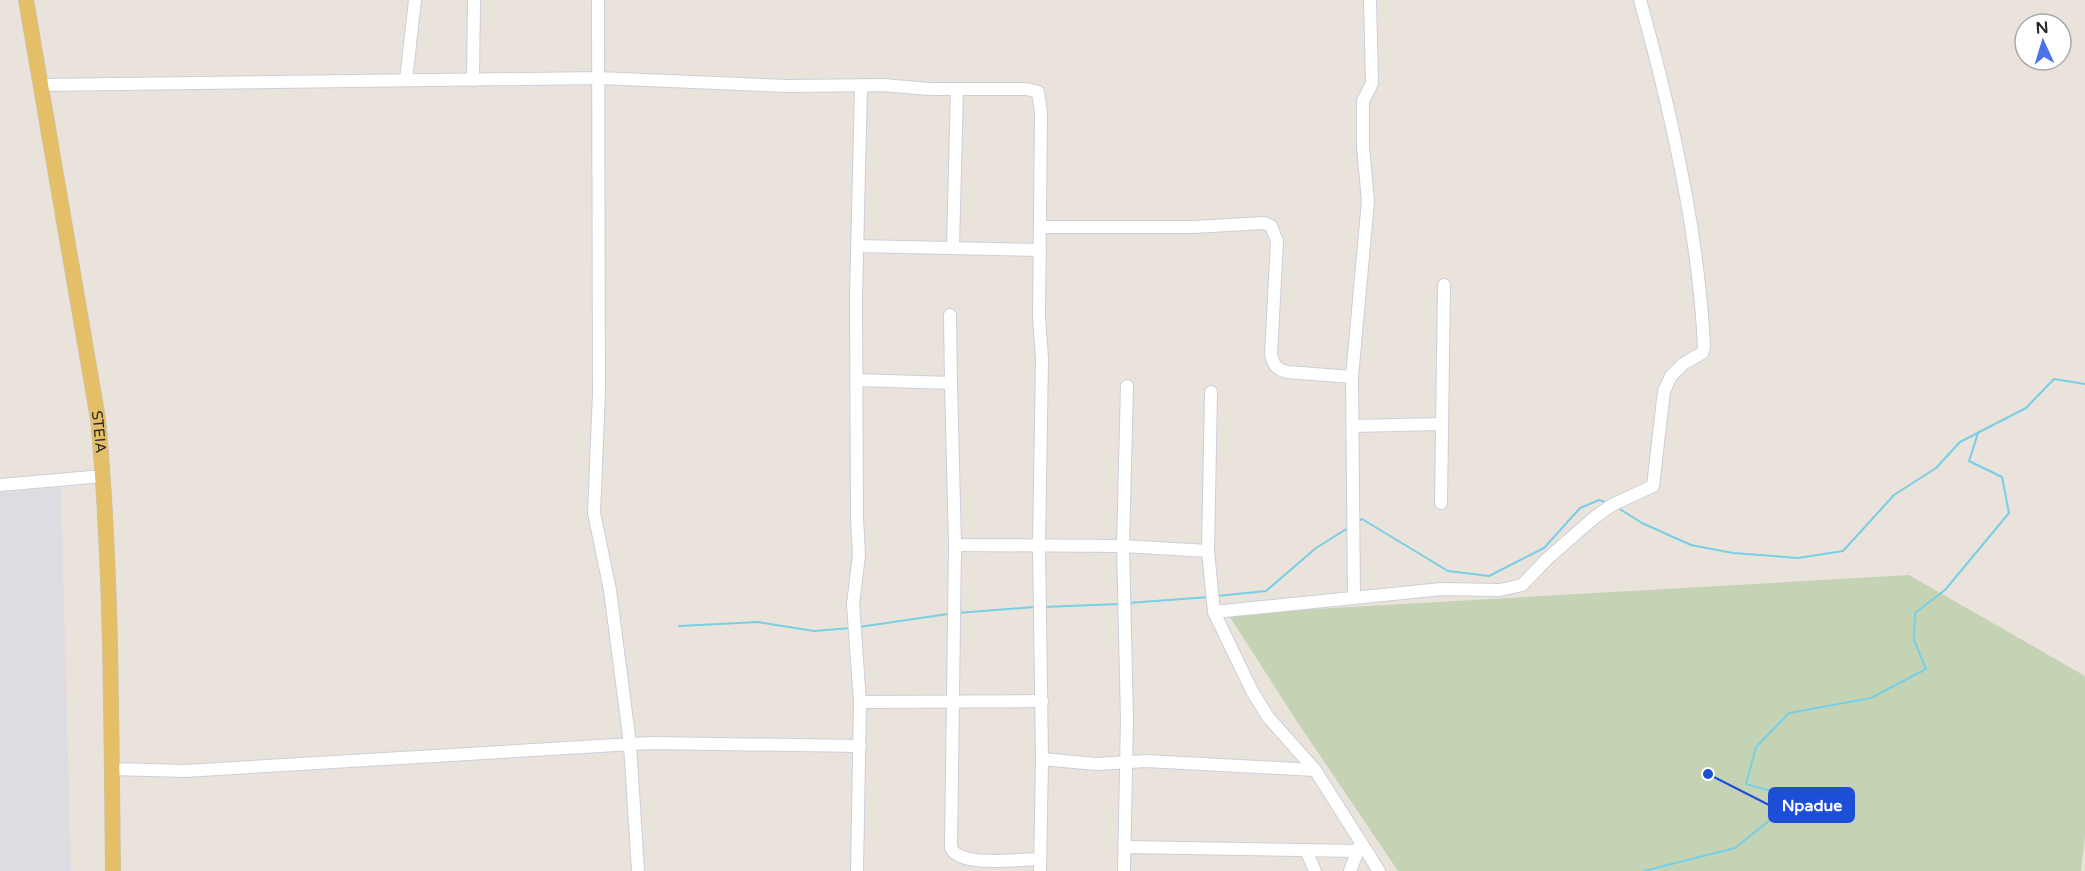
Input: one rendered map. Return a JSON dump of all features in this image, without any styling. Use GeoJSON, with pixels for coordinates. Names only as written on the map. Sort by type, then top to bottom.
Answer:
{"type":"FeatureCollection","features":[{"type":"Feature","properties":{"kind":"main road","name":"STEIA"},"geometry":{"type":"LineString","coordinates":[[26,0],[97,408],[103,476],[113,871]]}},
{"type":"Feature","properties":{"kind":"street"},"geometry":{"type":"LineString","coordinates":[[406,80],[415,0]]}},
{"type":"Feature","properties":{"kind":"street"},"geometry":{"type":"LineString","coordinates":[[473,80],[474,0]]}},
{"type":"Feature","properties":{"kind":"street"},"geometry":{"type":"LineString","coordinates":[[598,0],[599,392],[594,513],[610,590],[630,744],[638,871]]}},
{"type":"Feature","properties":{"kind":"street"},"geometry":{"type":"LineString","coordinates":[[1354,597],[1352,377],[1368,201],[1363,101],[1372,77],[1370,0]]}},
{"type":"Feature","properties":{"kind":"street"},"geometry":{"type":"LineString","coordinates":[[1214,612],[1442,589],[1500,590],[1522,585],[1547,559],[1595,517],[1612,505],[1653,486],[1656,482],[1664,391],[1671,376],[1683,364],[1702,353],[1704,347],[1702,305],[1683,187],[1640,0]]}},
{"type":"Feature","properties":{"kind":"street"},"geometry":{"type":"LineString","coordinates":[[40,85],[598,78],[861,87],[883,85],[957,89],[1027,89],[1038,92],[1041,112],[1039,318],[1042,358],[1039,545],[1042,701],[1040,865],[963,859],[954,854],[950,839],[956,545],[950,315]]}},
{"type":"Feature","properties":{"kind":"street"},"geometry":{"type":"LineString","coordinates":[[857,871],[860,702],[852,604],[859,540],[857,518],[857,246],[861,87]]}},
{"type":"Feature","properties":{"kind":"street"},"geometry":{"type":"LineString","coordinates":[[953,247],[957,89]]}},
{"type":"Feature","properties":{"kind":"street"},"geometry":{"type":"LineString","coordinates":[[1040,227],[1193,227],[1264,223],[1271,226],[1277,241],[1271,355],[1274,365],[1279,370],[1288,372],[1352,377]]}},
{"type":"Feature","properties":{"kind":"street"},"geometry":{"type":"LineString","coordinates":[[857,246],[1040,250]]}},
{"type":"Feature","properties":{"kind":"street"},"geometry":{"type":"LineString","coordinates":[[1441,503],[1444,285]]}},
{"type":"Feature","properties":{"kind":"street"},"geometry":{"type":"LineString","coordinates":[[857,380],[951,383]]}},
{"type":"Feature","properties":{"kind":"street"},"geometry":{"type":"LineString","coordinates":[[1124,871],[1127,762],[1123,546],[1127,386]]}},
{"type":"Feature","properties":{"kind":"street"},"geometry":{"type":"LineString","coordinates":[[1211,392],[1208,551],[1214,612],[1252,691],[1268,717],[1315,770],[1360,846],[1379,871]]}},
{"type":"Feature","properties":{"kind":"street"},"geometry":{"type":"LineString","coordinates":[[1353,426],[1441,424]]}},
{"type":"Feature","properties":{"kind":"street"},"geometry":{"type":"LineString","coordinates":[[0,485],[103,476]]}},
{"type":"Feature","properties":{"kind":"street"},"geometry":{"type":"LineString","coordinates":[[956,545],[1123,546],[1208,551]]}},
{"type":"Feature","properties":{"kind":"street"},"geometry":{"type":"LineString","coordinates":[[860,702],[1042,701]]}},
{"type":"Feature","properties":{"kind":"street"},"geometry":{"type":"LineString","coordinates":[[112,769],[185,771],[630,744],[860,746]]}},
{"type":"Feature","properties":{"kind":"street"},"geometry":{"type":"LineString","coordinates":[[1042,759],[1096,764],[1127,762],[1315,770]]}},
{"type":"Feature","properties":{"kind":"street"},"geometry":{"type":"LineString","coordinates":[[1125,847],[1306,850],[1360,846]]}},
{"type":"Feature","properties":{"kind":"street"},"geometry":{"type":"LineString","coordinates":[[1350,871],[1360,846]]}},
{"type":"Feature","properties":{"kind":"street"},"geometry":{"type":"LineString","coordinates":[[1306,850],[1315,871]]}},
{"type":"Feature","properties":{"kind":"shaded area"},"geometry":{"type":"Polygon","coordinates":[[[61,488],[71,871],[0,871],[0,492],[61,488]]]}},
{"type":"Feature","properties":{"kind":"green space"},"geometry":{"type":"Polygon","coordinates":[[[1909,575],[2085,676],[2085,836],[2081,871],[1398,871],[1228,614],[1909,575]]]}},
{"type":"Feature","properties":{"kind":"waterway"},"geometry":{"type":"LineString","coordinates":[[1618,508],[1642,523],[1691,545],[1733,553],[1798,558],[1843,551],[1894,495],[1936,468],[1960,442],[2026,408],[2054,379],[2085,384]]}},
{"type":"Feature","properties":{"kind":"waterway"},"geometry":{"type":"LineString","coordinates":[[1644,871],[1735,848],[1780,812],[1779,793],[1746,784],[1756,747],[1789,713],[1871,698],[1926,669],[1914,640],[1915,613],[1945,590],[2009,513],[2002,477],[1969,461],[1978,433]]}},
{"type":"Feature","properties":{"kind":"waterway"},"geometry":{"type":"LineString","coordinates":[[1358,521],[1362,519],[1448,571],[1489,576],[1544,548],[1580,508],[1599,500],[1608,503]]}},
{"type":"Feature","properties":{"kind":"waterway"},"geometry":{"type":"LineString","coordinates":[[1217,596],[1266,591],[1316,548],[1348,528]]}},
{"type":"Feature","properties":{"kind":"waterway"},"geometry":{"type":"LineString","coordinates":[[1128,603],[1209,597]]}},
{"type":"Feature","properties":{"kind":"waterway"},"geometry":{"type":"LineString","coordinates":[[1044,607],[1119,604]]}},
{"type":"Feature","properties":{"kind":"waterway"},"geometry":{"type":"LineString","coordinates":[[957,613],[1035,607]]}},
{"type":"Feature","properties":{"kind":"waterway"},"geometry":{"type":"LineString","coordinates":[[859,627],[948,614]]}},
{"type":"Feature","properties":{"kind":"waterway"},"geometry":{"type":"LineString","coordinates":[[679,626],[758,622],[814,631],[851,628]]}},
{"type":"Feature","properties":{"kind":"place","name":"Npadue"},"geometry":{"type":"Point","coordinates":[1708,774]}}]}
